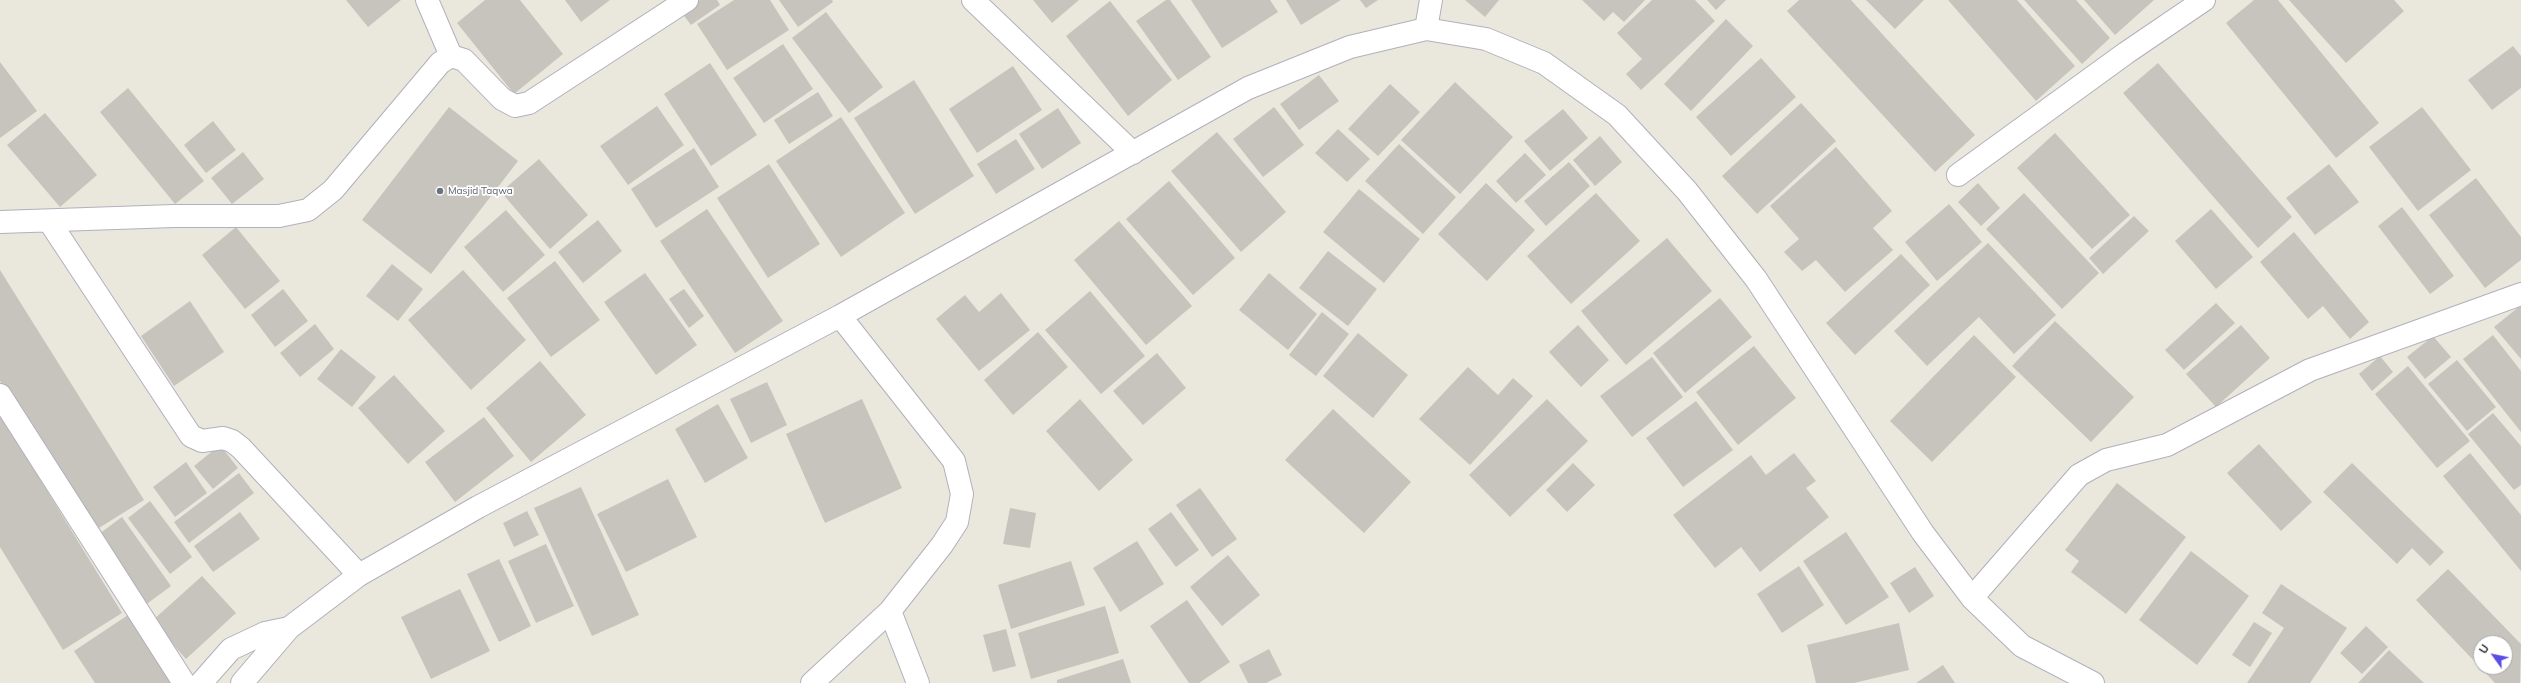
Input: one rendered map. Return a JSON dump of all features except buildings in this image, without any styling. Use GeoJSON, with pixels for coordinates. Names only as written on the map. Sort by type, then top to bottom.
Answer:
{"type":"FeatureCollection","features":[{"type":"Feature","properties":{"kind":"street"},"geometry":{"type":"LineString","coordinates":[[427,0],[451,56]]}},
{"type":"Feature","properties":{"kind":"street"},"geometry":{"type":"LineString","coordinates":[[0,222],[174,216],[279,216],[308,210],[333,190],[440,62],[451,56],[464,60],[502,99],[515,106],[529,103],[686,0]]}},
{"type":"Feature","properties":{"kind":"street"},"geometry":{"type":"LineString","coordinates":[[973,0],[1133,153]]}},
{"type":"Feature","properties":{"kind":"street"},"geometry":{"type":"LineString","coordinates":[[1426,29],[1431,0]]}},
{"type":"Feature","properties":{"kind":"street"},"geometry":{"type":"LineString","coordinates":[[1958,175],[2126,53],[2204,0]]}},
{"type":"Feature","properties":{"kind":"street"},"geometry":{"type":"LineString","coordinates":[[242,683],[289,628],[359,575],[478,507],[840,316],[1248,88],[1350,47],[1426,29],[1486,39],[1544,63],[1617,115],[1687,190],[1756,279],[1923,533],[1972,598],[2022,646],[2093,683]]}},
{"type":"Feature","properties":{"kind":"street"},"geometry":{"type":"LineString","coordinates":[[49,221],[191,436],[202,441],[223,438],[232,440],[359,575]]}},
{"type":"Feature","properties":{"kind":"street"},"geometry":{"type":"LineString","coordinates":[[1972,598],[2079,475],[2106,460],[2167,445],[2310,370],[2521,294]]}},
{"type":"Feature","properties":{"kind":"street"},"geometry":{"type":"LineString","coordinates":[[812,683],[890,610],[942,546],[957,522],[962,494],[954,461],[840,316]]}},
{"type":"Feature","properties":{"kind":"street"},"geometry":{"type":"LineString","coordinates":[[0,395],[184,683]]}},
{"type":"Feature","properties":{"kind":"street"},"geometry":{"type":"LineString","coordinates":[[890,610],[918,683]]}},
{"type":"Feature","properties":{"kind":"street"},"geometry":{"type":"LineString","coordinates":[[200,683],[231,649],[265,633],[289,628]]}},
{"type":"Feature","properties":{"kind":"place","name":"Masjid Taqwa"},"geometry":{"type":"Point","coordinates":[440,191]}}]}
